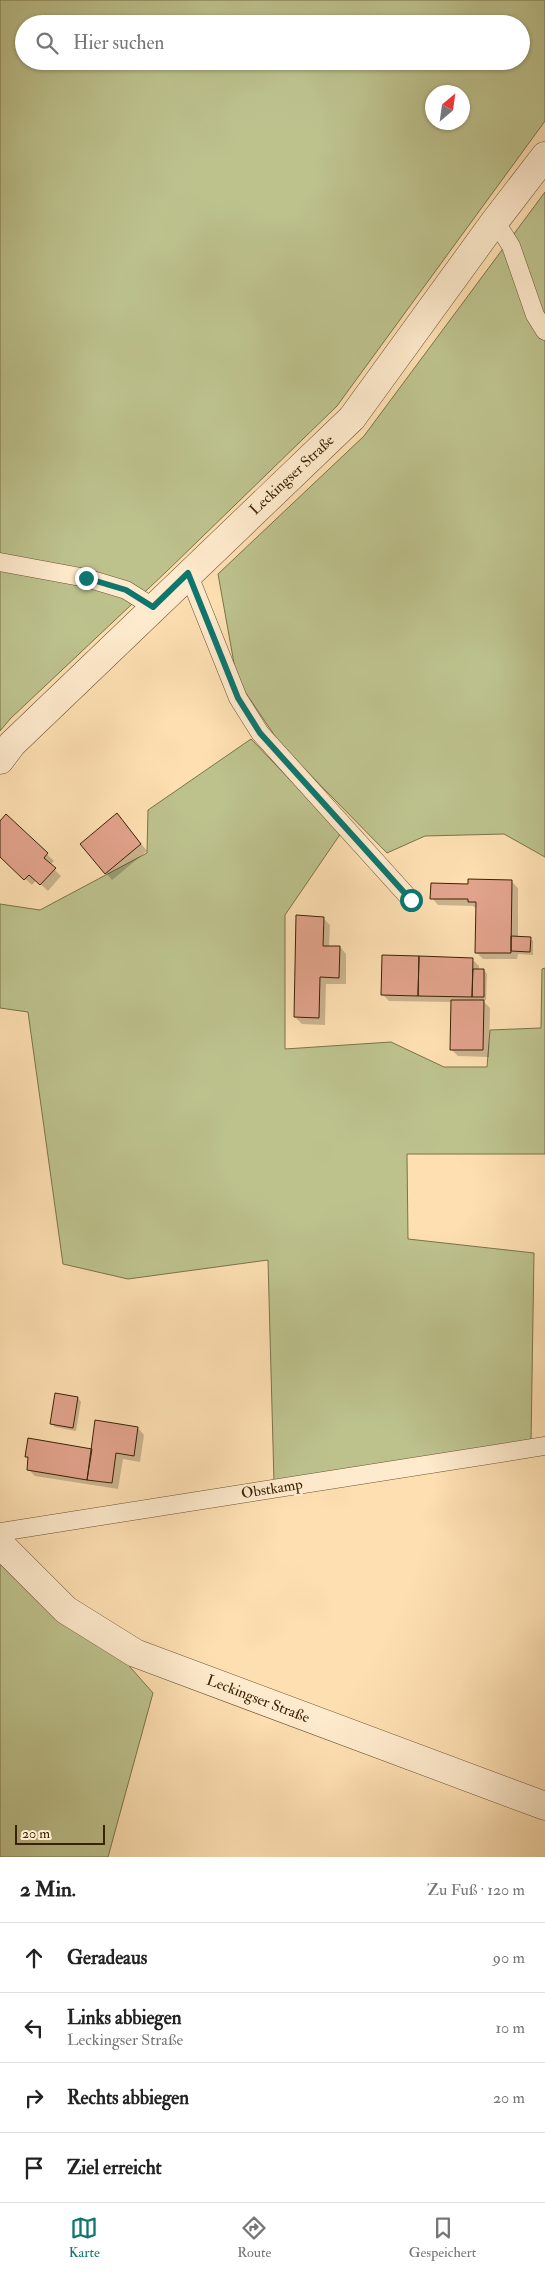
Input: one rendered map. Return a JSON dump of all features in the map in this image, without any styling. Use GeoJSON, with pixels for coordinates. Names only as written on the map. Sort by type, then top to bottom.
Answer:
{"type":"FeatureCollection","features":[{"type":"Feature","properties":{"kind":"street","name":"Leckingser Straße"},"geometry":{"type":"LineString","coordinates":[[0,760],[12,744],[153,607],[352,418],[494,220],[545,156]]}},
{"type":"Feature","properties":{"kind":"street","name":"Leckingser Straße"},"geometry":{"type":"LineString","coordinates":[[0,1544],[66,1610],[134,1653],[545,1806]]}},
{"type":"Feature","properties":{"kind":"lane"},"geometry":{"type":"LineString","coordinates":[[494,220],[511,246],[535,315],[545,331]]}},
{"type":"Feature","properties":{"kind":"lane"},"geometry":{"type":"LineString","coordinates":[[0,562],[86,578],[126,590],[153,607]]}},
{"type":"Feature","properties":{"kind":"lane"},"geometry":{"type":"LineString","coordinates":[[188,573],[238,698],[260,733],[411,900]]}},
{"type":"Feature","properties":{"kind":"lane","name":"Obstkamp"},"geometry":{"type":"LineString","coordinates":[[0,1532],[545,1446]]}},
{"type":"Feature","properties":{"kind":"green space"},"geometry":{"type":"Polygon","coordinates":[[[0,0],[545,0],[545,121],[337,406],[166,572],[10,719],[0,731],[0,0]]]}},
{"type":"Feature","properties":{"kind":"green space"},"geometry":{"type":"Polygon","coordinates":[[[545,192],[545,857],[504,834],[425,836],[387,853],[281,745],[237,680],[218,574],[364,436],[545,192]]]}},
{"type":"Feature","properties":{"kind":"green space"},"geometry":{"type":"Polygon","coordinates":[[[251,739],[341,833],[285,915],[285,1049],[391,1042],[444,1067],[487,1067],[490,1030],[541,1028],[542,969],[545,968],[545,1154],[407,1154],[408,1239],[534,1253],[531,1443],[274,1482],[268,1260],[128,1279],[63,1264],[28,1012],[0,1008],[0,904],[40,910],[147,853],[148,810],[251,739]]]}},
{"type":"Feature","properties":{"kind":"green space"},"geometry":{"type":"Polygon","coordinates":[[[0,1525],[47,1573],[153,1693],[108,1857],[0,1857],[0,1525]]]}},
{"type":"Feature","properties":{"kind":"building"},"geometry":{"type":"Polygon","coordinates":[[[117,813],[141,844],[105,874],[80,844],[117,813]]]}},
{"type":"Feature","properties":{"kind":"building"},"geometry":{"type":"Polygon","coordinates":[[[6,814],[48,853],[44,858],[56,868],[40,885],[29,875],[24,880],[0,857],[0,821],[6,814]]]}},
{"type":"Feature","properties":{"kind":"building"},"geometry":{"type":"Polygon","coordinates":[[[468,879],[512,880],[511,953],[475,953],[476,902],[468,902],[468,899],[430,899],[431,883],[468,884],[468,879]]]}},
{"type":"Feature","properties":{"kind":"building"},"geometry":{"type":"Polygon","coordinates":[[[296,915],[324,917],[323,946],[340,946],[339,978],[320,977],[319,1018],[294,1017],[296,915]]]}},
{"type":"Feature","properties":{"kind":"building"},"geometry":{"type":"Polygon","coordinates":[[[511,936],[531,937],[530,952],[511,951],[511,936]]]}},
{"type":"Feature","properties":{"kind":"building"},"geometry":{"type":"Polygon","coordinates":[[[382,955],[419,956],[418,996],[381,995],[382,955]]]}},
{"type":"Feature","properties":{"kind":"building"},"geometry":{"type":"Polygon","coordinates":[[[419,956],[473,958],[472,997],[418,996],[419,956]]]}},
{"type":"Feature","properties":{"kind":"building"},"geometry":{"type":"Polygon","coordinates":[[[473,969],[484,969],[484,997],[472,997],[473,969]]]}},
{"type":"Feature","properties":{"kind":"building"},"geometry":{"type":"Polygon","coordinates":[[[451,1000],[484,1000],[483,1050],[450,1050],[451,1000]]]}},
{"type":"Feature","properties":{"kind":"building"},"geometry":{"type":"Polygon","coordinates":[[[55,1393],[78,1397],[73,1428],[50,1424],[55,1393]]]}},
{"type":"Feature","properties":{"kind":"building"},"geometry":{"type":"Polygon","coordinates":[[[95,1420],[138,1427],[134,1456],[116,1453],[112,1483],[87,1480],[95,1420]]]}},
{"type":"Feature","properties":{"kind":"building"},"geometry":{"type":"Polygon","coordinates":[[[28,1438],[92,1449],[87,1480],[27,1470],[28,1457],[25,1457],[28,1438]]]}},
{"type":"Feature","properties":{"kind":"route"},"geometry":{"type":"LineString","coordinates":[[86,578],[126,590],[153,607],[188,573],[238,698],[260,733],[411,900]]}}]}
